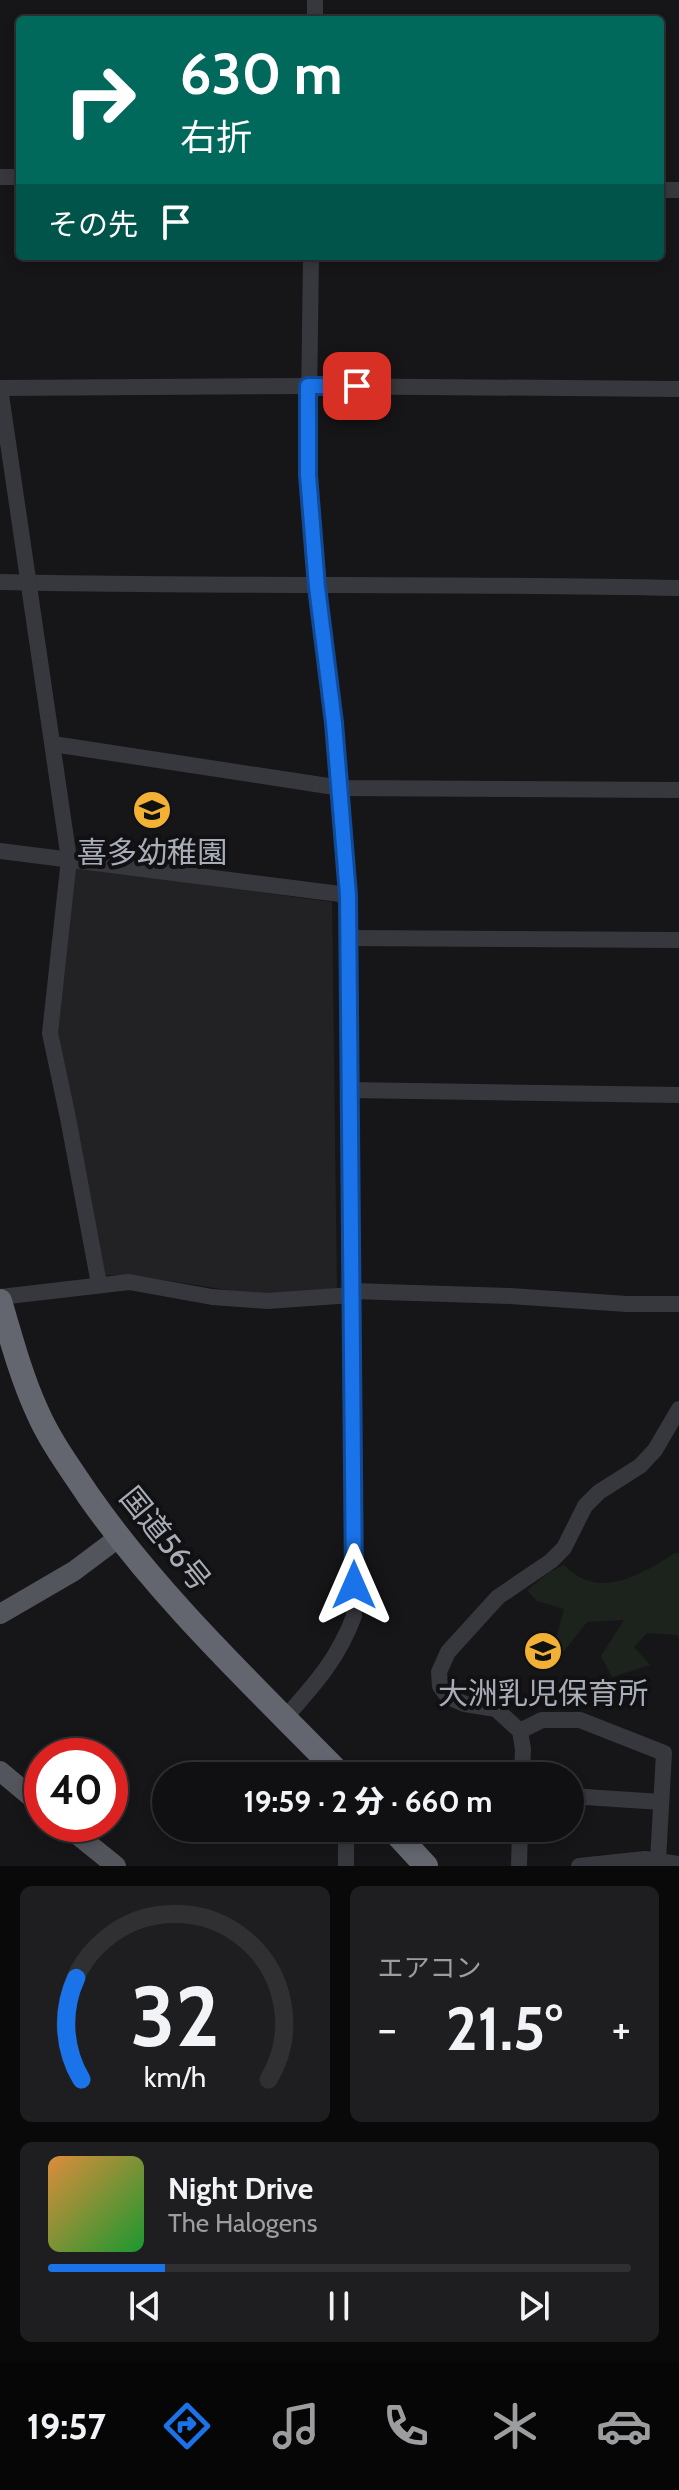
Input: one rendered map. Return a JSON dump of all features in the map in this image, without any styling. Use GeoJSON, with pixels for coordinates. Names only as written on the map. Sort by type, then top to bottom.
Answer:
{"type":"FeatureCollection","features":[{"type":"Feature","properties":{"kind":"highway","name":"国道56号"},"geometry":{"type":"LineString","coordinates":[[0,1299],[19,1364],[38,1413],[67,1464],[118,1538],[181,1610],[328,1762]]}},
{"type":"Feature","properties":{"kind":"highway"},"geometry":{"type":"LineString","coordinates":[[404,1842],[426,1866]]}},
{"type":"Feature","properties":{"kind":"main road"},"geometry":{"type":"LineString","coordinates":[[0,1614],[74,1571],[118,1538]]}},
{"type":"Feature","properties":{"kind":"main road"},"geometry":{"type":"LineString","coordinates":[[0,1771],[24,1791]]}},
{"type":"Feature","properties":{"kind":"main road"},"geometry":{"type":"LineString","coordinates":[[86,1842],[116,1866]]}},
{"type":"Feature","properties":{"kind":"street"},"geometry":{"type":"LineString","coordinates":[[285,1718],[331,1664],[343,1645],[354,1616],[348,895],[341,788],[317,587],[308,475],[311,260]]}},
{"type":"Feature","properties":{"kind":"street"},"geometry":{"type":"LineString","coordinates":[[99,1284],[50,1033],[69,859],[0,388],[308,386],[679,389]]}},
{"type":"Feature","properties":{"kind":"street"},"geometry":{"type":"LineString","coordinates":[[0,582],[679,588]]}},
{"type":"Feature","properties":{"kind":"street"},"geometry":{"type":"LineString","coordinates":[[53,744],[341,788],[679,790]]}},
{"type":"Feature","properties":{"kind":"street"},"geometry":{"type":"LineString","coordinates":[[0,851],[348,895]]}},
{"type":"Feature","properties":{"kind":"street"},"geometry":{"type":"LineString","coordinates":[[348,938],[679,940]]}},
{"type":"Feature","properties":{"kind":"street"},"geometry":{"type":"LineString","coordinates":[[349,1090],[679,1095]]}},
{"type":"Feature","properties":{"kind":"street"},"geometry":{"type":"LineString","coordinates":[[0,1299],[129,1282],[212,1297],[267,1301],[352,1293],[679,1304]]}},
{"type":"Feature","properties":{"kind":"street"},"geometry":{"type":"LineString","coordinates":[[523,1762],[520,1731],[496,1709],[465,1704],[448,1697],[440,1686],[439,1672],[448,1652],[498,1597],[551,1561],[564,1548],[585,1506],[599,1492],[640,1466],[655,1450],[679,1409]]}},
{"type":"Feature","properties":{"kind":"street"},"geometry":{"type":"LineString","coordinates":[[520,1731],[542,1720],[580,1720],[672,1756],[661,1802],[658,1861]]}},
{"type":"Feature","properties":{"kind":"street"},"geometry":{"type":"LineString","coordinates":[[584,1797],[661,1802]]}},
{"type":"Feature","properties":{"kind":"street"},"geometry":{"type":"LineString","coordinates":[[346,1842],[346,1866]]}},
{"type":"Feature","properties":{"kind":"street"},"geometry":{"type":"LineString","coordinates":[[519,1866],[520,1842]]}},
{"type":"Feature","properties":{"kind":"street"},"geometry":{"type":"LineString","coordinates":[[579,1866],[630,1860],[679,1864]]}},
{"type":"Feature","properties":{"kind":"shaded area"},"geometry":{"type":"Polygon","coordinates":[[[74,867],[332,902],[337,1290],[334,1293],[247,1293],[138,1276],[102,1275],[52,1019],[74,867]]]}},
{"type":"Feature","properties":{"kind":"shaded area"},"geometry":{"type":"Polygon","coordinates":[[[679,1553],[679,1640],[677,1635],[647,1633],[634,1647],[650,1665],[612,1677],[601,1656],[624,1620],[587,1622],[564,1651],[553,1650],[564,1609],[537,1601],[527,1590],[564,1565],[591,1582],[606,1583],[635,1576],[679,1553]]]}},
{"type":"Feature","properties":{"kind":"place","name":"喜多幼稚園"},"geometry":{"type":"Point","coordinates":[152,810]}},
{"type":"Feature","properties":{"kind":"place","name":"大洲乳児保育所"},"geometry":{"type":"Point","coordinates":[543,1651]}},
{"type":"Feature","properties":{"kind":"route"},"geometry":{"type":"LineString","coordinates":[[354,1585],[348,895],[341,788],[317,587],[308,475],[308,386],[357,386]]}}]}
